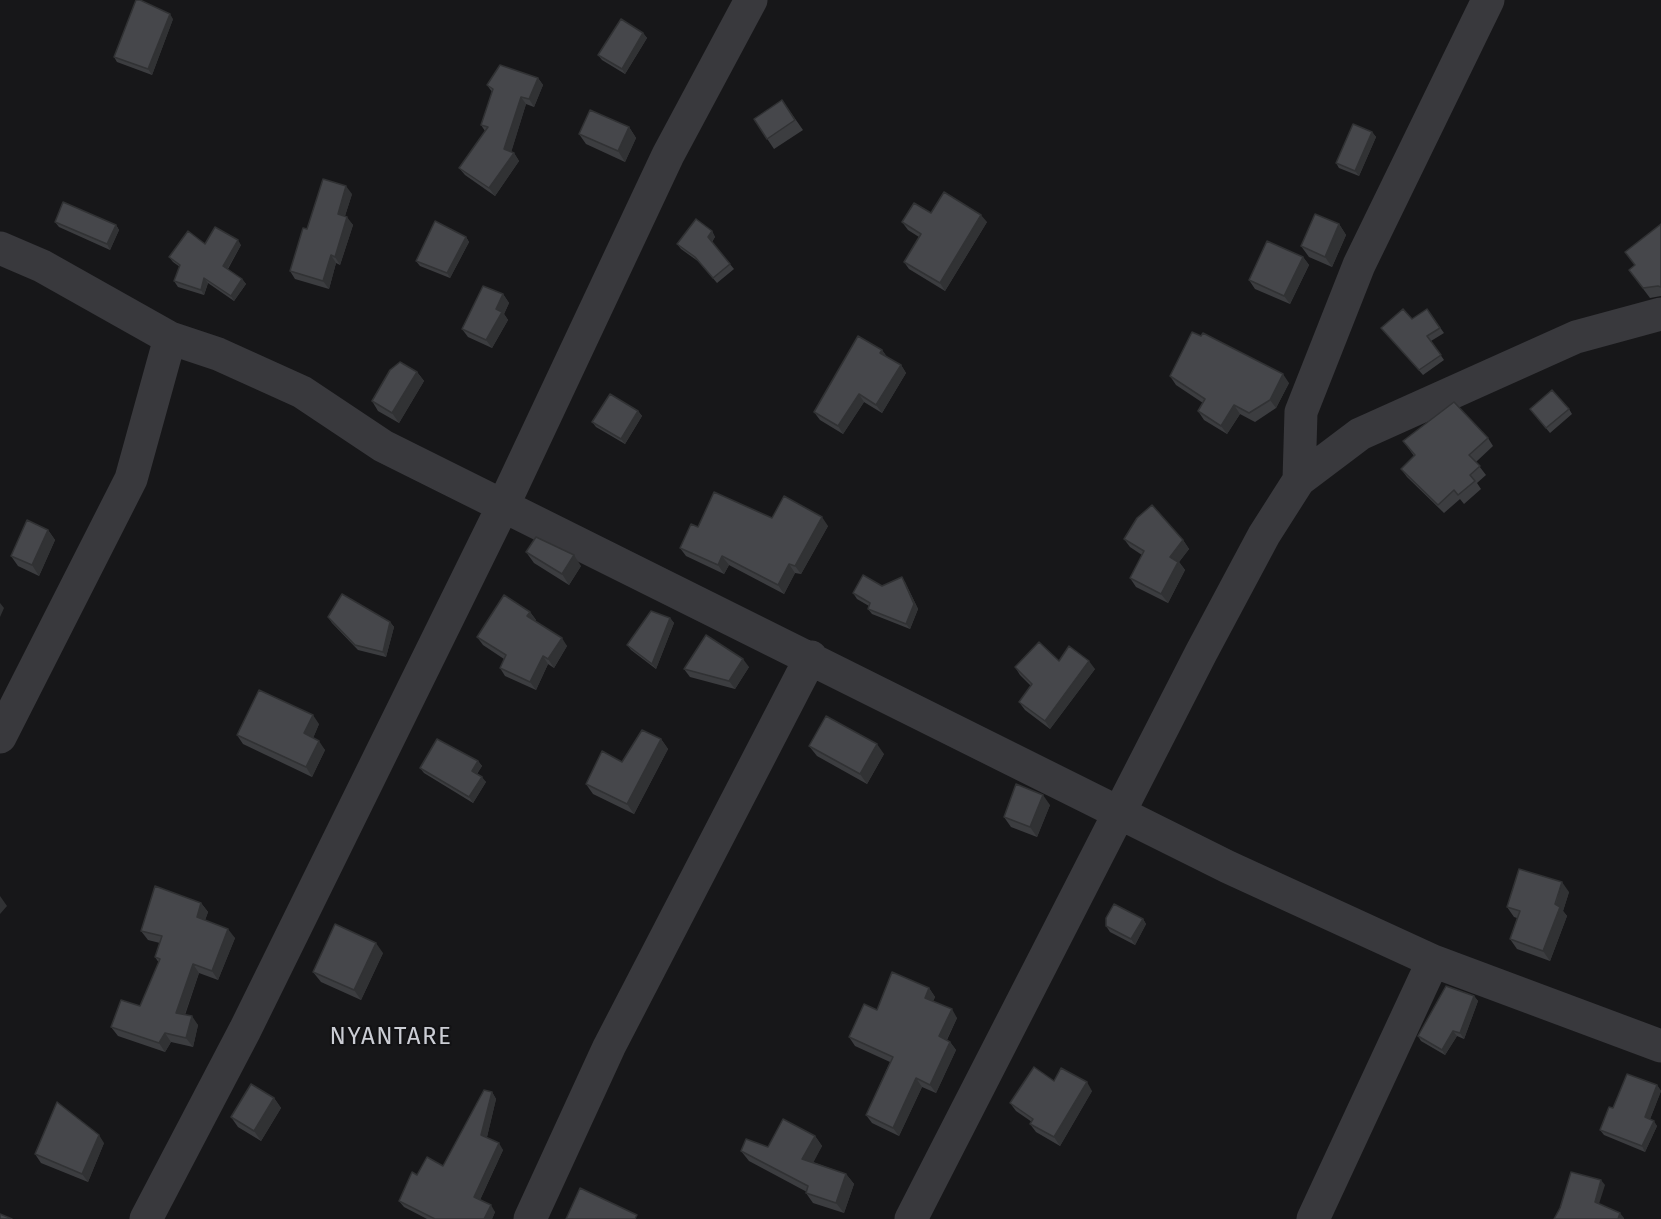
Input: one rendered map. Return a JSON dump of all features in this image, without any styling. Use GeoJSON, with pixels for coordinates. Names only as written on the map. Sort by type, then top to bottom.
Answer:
{"type":"FeatureCollection","features":[{"type":"Feature","properties":{"kind":"street"},"geometry":{"type":"LineString","coordinates":[[146,1219],[245,1030],[503,506],[668,155],[751,0]]}},
{"type":"Feature","properties":{"kind":"street"},"geometry":{"type":"LineString","coordinates":[[1299,480],[1301,412],[1359,265],[1488,0]]}},
{"type":"Feature","properties":{"kind":"street"},"geometry":{"type":"LineString","coordinates":[[0,248],[42,266],[170,338],[218,354],[302,393],[383,446],[811,657],[1228,867],[1433,961],[1661,1046]]}},
{"type":"Feature","properties":{"kind":"street"},"geometry":{"type":"LineString","coordinates":[[911,1219],[1118,812],[1264,535],[1299,480],[1360,434],[1576,337],[1661,314]]}},
{"type":"Feature","properties":{"kind":"street"},"geometry":{"type":"LineString","coordinates":[[0,737],[131,479],[170,338]]}},
{"type":"Feature","properties":{"kind":"street"},"geometry":{"type":"LineString","coordinates":[[530,1219],[609,1047],[811,657]]}},
{"type":"Feature","properties":{"kind":"street"},"geometry":{"type":"LineString","coordinates":[[1313,1219],[1433,961]]}},
{"type":"Feature","properties":{"kind":"building"},"geometry":{"type":"Polygon","coordinates":[[[136,0],[170,14],[148,69],[114,57],[136,0]]]}},
{"type":"Feature","properties":{"kind":"building"},"geometry":{"type":"Polygon","coordinates":[[[621,19],[643,33],[622,69],[598,55],[621,19]]]}},
{"type":"Feature","properties":{"kind":"building"},"geometry":{"type":"Polygon","coordinates":[[[500,65],[538,78],[529,99],[521,97],[504,149],[514,153],[489,188],[459,168],[488,127],[481,125],[493,89],[487,85],[500,65]]]}},
{"type":"Feature","properties":{"kind":"building"},"geometry":{"type":"Polygon","coordinates":[[[782,100],[795,120],[767,139],[754,119],[782,100]]]}},
{"type":"Feature","properties":{"kind":"building"},"geometry":{"type":"Polygon","coordinates":[[[590,110],[629,127],[618,151],[579,134],[590,110]]]}},
{"type":"Feature","properties":{"kind":"building"},"geometry":{"type":"Polygon","coordinates":[[[1353,124],[1372,132],[1355,171],[1336,163],[1353,124]]]}},
{"type":"Feature","properties":{"kind":"building"},"geometry":{"type":"Polygon","coordinates":[[[323,179],[346,186],[338,214],[347,217],[335,257],[331,255],[323,281],[290,271],[303,228],[307,229],[323,179]]]}},
{"type":"Feature","properties":{"kind":"building"},"geometry":{"type":"Polygon","coordinates":[[[944,192],[981,215],[940,283],[904,262],[921,234],[902,222],[914,203],[931,213],[944,192]]]}},
{"type":"Feature","properties":{"kind":"building"},"geometry":{"type":"Polygon","coordinates":[[[63,202],[116,225],[107,244],[55,222],[63,202]]]}},
{"type":"Feature","properties":{"kind":"building"},"geometry":{"type":"Polygon","coordinates":[[[1315,214],[1339,224],[1325,257],[1301,246],[1315,214]]]}},
{"type":"Feature","properties":{"kind":"building"},"geometry":{"type":"Polygon","coordinates":[[[696,219],[712,231],[708,237],[730,264],[713,278],[695,257],[677,244],[696,219]]]}},
{"type":"Feature","properties":{"kind":"building"},"geometry":{"type":"Polygon","coordinates":[[[435,221],[466,237],[447,273],[416,261],[435,221]]]}},
{"type":"Feature","properties":{"kind":"building"},"geometry":{"type":"Polygon","coordinates":[[[1661,224],[1661,287],[1643,288],[1629,270],[1635,265],[1625,252],[1661,224]]]}},
{"type":"Feature","properties":{"kind":"building"},"geometry":{"type":"Polygon","coordinates":[[[215,227],[238,240],[223,266],[242,279],[231,296],[204,278],[201,290],[174,281],[180,265],[169,257],[188,231],[205,244],[215,227]]]}},
{"type":"Feature","properties":{"kind":"building"},"geometry":{"type":"Polygon","coordinates":[[[1267,241],[1303,257],[1284,296],[1249,280],[1267,241]]]}},
{"type":"Feature","properties":{"kind":"building"},"geometry":{"type":"Polygon","coordinates":[[[483,286],[503,294],[496,309],[502,312],[486,340],[462,329],[483,286]]]}},
{"type":"Feature","properties":{"kind":"building"},"geometry":{"type":"Polygon","coordinates":[[[1403,309],[1412,319],[1427,309],[1440,328],[1427,336],[1441,355],[1419,370],[1381,328],[1403,309]]]}},
{"type":"Feature","properties":{"kind":"building"},"geometry":{"type":"Polygon","coordinates":[[[1192,332],[1201,336],[1203,333],[1283,374],[1270,400],[1249,413],[1234,405],[1221,426],[1198,411],[1205,399],[1170,376],[1192,332]]]}},
{"type":"Feature","properties":{"kind":"building"},"geometry":{"type":"Polygon","coordinates":[[[858,336],[882,350],[880,353],[901,365],[876,405],[859,394],[838,426],[814,412],[858,336]]]}},
{"type":"Feature","properties":{"kind":"building"},"geometry":{"type":"Polygon","coordinates":[[[400,362],[417,372],[392,413],[372,401],[390,370],[400,362]]]}},
{"type":"Feature","properties":{"kind":"building"},"geometry":{"type":"Polygon","coordinates":[[[1552,390],[1569,409],[1546,428],[1530,409],[1552,390]]]}},
{"type":"Feature","properties":{"kind":"building"},"geometry":{"type":"Polygon","coordinates":[[[610,394],[638,411],[621,439],[592,422],[610,394]]]}},
{"type":"Feature","properties":{"kind":"building"},"geometry":{"type":"Polygon","coordinates":[[[1454,402],[1488,438],[1469,455],[1480,466],[1470,475],[1475,481],[1458,495],[1454,490],[1438,505],[1401,469],[1415,455],[1403,441],[1454,402]]]}},
{"type":"Feature","properties":{"kind":"building"},"geometry":{"type":"Polygon","coordinates":[[[714,492],[772,518],[784,496],[822,517],[795,566],[789,564],[778,585],[722,556],[718,565],[680,548],[691,524],[698,527],[714,492]]]}},
{"type":"Feature","properties":{"kind":"building"},"geometry":{"type":"Polygon","coordinates":[[[1152,505],[1183,540],[1170,557],[1178,562],[1161,594],[1130,578],[1144,551],[1124,539],[1137,518],[1152,505]]]}},
{"type":"Feature","properties":{"kind":"building"},"geometry":{"type":"Polygon","coordinates":[[[27,520],[48,530],[32,565],[11,556],[27,520]]]}},
{"type":"Feature","properties":{"kind":"building"},"geometry":{"type":"Polygon","coordinates":[[[536,537],[574,555],[562,574],[526,552],[536,537]]]}},
{"type":"Feature","properties":{"kind":"building"},"geometry":{"type":"Polygon","coordinates":[[[863,575],[882,586],[902,577],[914,604],[906,624],[868,609],[870,603],[853,593],[863,575]]]}},
{"type":"Feature","properties":{"kind":"building"},"geometry":{"type":"Polygon","coordinates":[[[342,594],[390,622],[383,652],[355,645],[328,617],[342,594]]]}},
{"type":"Feature","properties":{"kind":"building"},"geometry":{"type":"Polygon","coordinates":[[[504,595],[530,612],[527,616],[562,638],[548,659],[543,656],[530,682],[500,668],[506,655],[477,637],[504,595]]]}},
{"type":"Feature","properties":{"kind":"building"},"geometry":{"type":"Polygon","coordinates":[[[651,611],[670,618],[652,664],[627,645],[651,611]]]}},
{"type":"Feature","properties":{"kind":"building"},"geometry":{"type":"Polygon","coordinates":[[[706,635],[743,659],[729,681],[684,669],[706,635]]]}},
{"type":"Feature","properties":{"kind":"building"},"geometry":{"type":"Polygon","coordinates":[[[1039,642],[1059,661],[1069,646],[1089,661],[1045,721],[1019,702],[1032,684],[1015,667],[1039,642]]]}},
{"type":"Feature","properties":{"kind":"building"},"geometry":{"type":"Polygon","coordinates":[[[259,690],[313,715],[304,733],[319,741],[306,767],[237,735],[259,690]]]}},
{"type":"Feature","properties":{"kind":"building"},"geometry":{"type":"Polygon","coordinates":[[[826,716],[877,744],[860,774],[809,746],[826,716]]]}},
{"type":"Feature","properties":{"kind":"building"},"geometry":{"type":"Polygon","coordinates":[[[642,730],[661,739],[627,804],[586,784],[602,751],[622,762],[642,730]]]}},
{"type":"Feature","properties":{"kind":"building"},"geometry":{"type":"Polygon","coordinates":[[[437,739],[478,761],[472,771],[482,777],[469,797],[420,768],[437,739]]]}},
{"type":"Feature","properties":{"kind":"building"},"geometry":{"type":"Polygon","coordinates":[[[1016,784],[1043,795],[1030,827],[1004,817],[1016,784]]]}},
{"type":"Feature","properties":{"kind":"building"},"geometry":{"type":"Polygon","coordinates":[[[1519,869],[1562,882],[1555,904],[1560,907],[1543,951],[1510,939],[1520,911],[1507,907],[1519,869]]]}},
{"type":"Feature","properties":{"kind":"building"},"geometry":{"type":"Polygon","coordinates":[[[155,886],[201,903],[197,917],[228,929],[212,971],[193,964],[176,1013],[192,1016],[186,1038],[165,1033],[159,1043],[111,1027],[121,1000],[140,1006],[160,959],[155,957],[162,936],[141,931],[155,886]]]}},
{"type":"Feature","properties":{"kind":"building"},"geometry":{"type":"Polygon","coordinates":[[[1114,904],[1143,919],[1131,939],[1106,926],[1106,918],[1114,904]]]}},
{"type":"Feature","properties":{"kind":"building"},"geometry":{"type":"Polygon","coordinates":[[[335,924],[376,943],[354,990],[313,972],[335,924]]]}},
{"type":"Feature","properties":{"kind":"building"},"geometry":{"type":"Polygon","coordinates":[[[892,972],[929,988],[925,998],[952,1009],[939,1036],[950,1042],[930,1085],[916,1078],[893,1128],[866,1115],[893,1057],[849,1037],[864,1004],[877,1010],[892,972]]]}},
{"type":"Feature","properties":{"kind":"building"},"geometry":{"type":"Polygon","coordinates":[[[1446,986],[1474,996],[1460,1033],[1453,1031],[1442,1050],[1418,1036],[1446,986]]]}},
{"type":"Feature","properties":{"kind":"building"},"geometry":{"type":"Polygon","coordinates":[[[1034,1067],[1054,1081],[1061,1068],[1087,1082],[1054,1137],[1030,1124],[1033,1119],[1010,1103],[1034,1067]]]}},
{"type":"Feature","properties":{"kind":"building"},"geometry":{"type":"Polygon","coordinates":[[[1627,1074],[1657,1085],[1645,1117],[1654,1121],[1642,1146],[1600,1130],[1609,1107],[1613,1108],[1627,1074]]]}},
{"type":"Feature","properties":{"kind":"building"},"geometry":{"type":"Polygon","coordinates":[[[251,1084],[274,1098],[254,1131],[231,1117],[251,1084]]]}},
{"type":"Feature","properties":{"kind":"building"},"geometry":{"type":"Polygon","coordinates":[[[484,1090],[492,1092],[481,1135],[499,1143],[474,1197],[491,1205],[484,1219],[435,1219],[399,1201],[412,1172],[417,1175],[427,1157],[443,1166],[484,1090]]]}},
{"type":"Feature","properties":{"kind":"building"},"geometry":{"type":"Polygon","coordinates":[[[57,1102],[99,1135],[82,1174],[35,1154],[57,1102]]]}},
{"type":"Feature","properties":{"kind":"building"},"geometry":{"type":"Polygon","coordinates":[[[783,1119],[815,1136],[802,1159],[846,1174],[836,1203],[806,1193],[808,1186],[741,1151],[746,1139],[768,1147],[783,1119]]]}},
{"type":"Feature","properties":{"kind":"building"},"geometry":{"type":"Polygon","coordinates":[[[1571,1172],[1601,1180],[1595,1202],[1620,1213],[1618,1219],[1554,1219],[1560,1208],[1571,1172]]]}},
{"type":"Feature","properties":{"kind":"building"},"geometry":{"type":"Polygon","coordinates":[[[580,1188],[637,1215],[635,1219],[566,1219],[580,1188]]]}},
{"type":"Feature","properties":{"kind":"building"},"geometry":{"type":"Polygon","coordinates":[[[0,1214],[12,1219],[0,1219],[0,1214]]]}},
{"type":"Feature","properties":{"kind":"district","name":"NYANTARE"},"geometry":{"type":"Point","coordinates":[391,1037]}}]}
